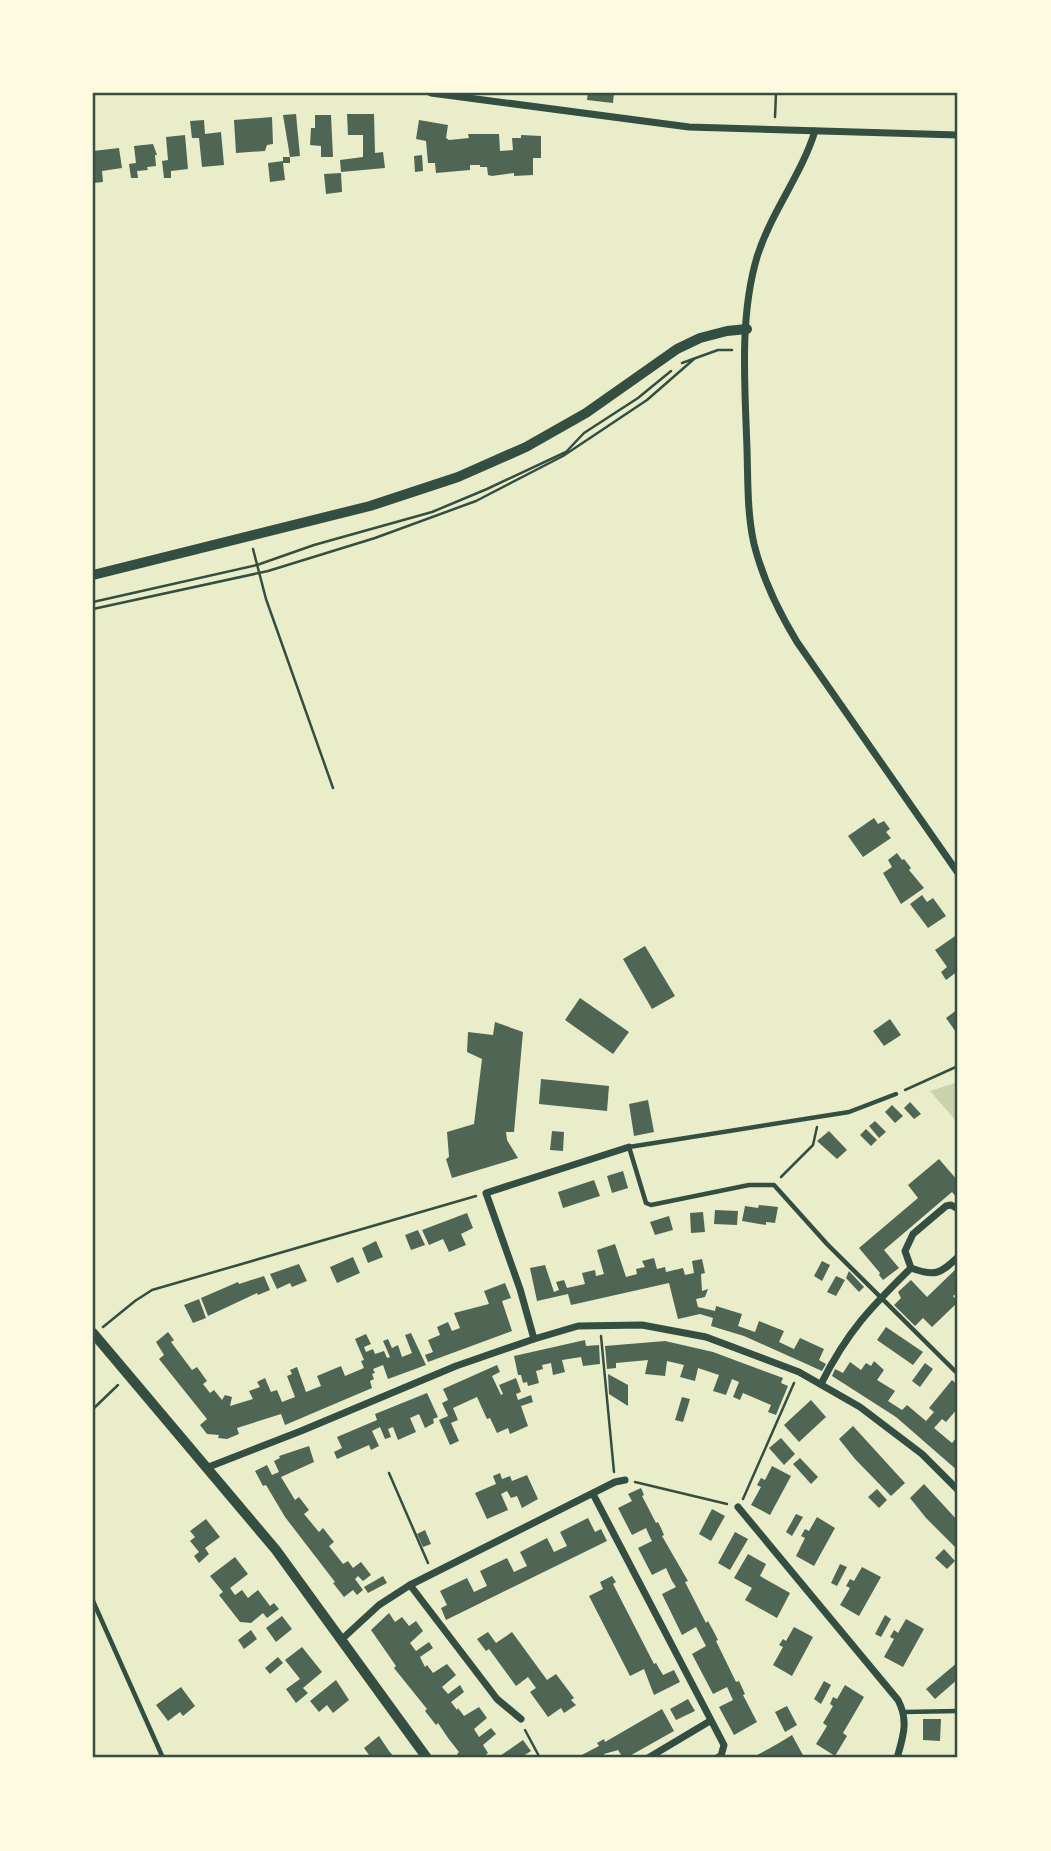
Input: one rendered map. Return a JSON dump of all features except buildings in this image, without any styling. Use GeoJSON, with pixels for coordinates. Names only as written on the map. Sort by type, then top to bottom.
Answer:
{"type":"FeatureCollection","features":[{"type":"Feature","properties":{"kind":"street"},"geometry":{"type":"LineString","coordinates":[[430,93],[627,121],[689,127],[958,135]]}},
{"type":"Feature","properties":{"kind":"street"},"geometry":{"type":"LineString","coordinates":[[815,131],[800,167],[769,222],[748,295],[746,414],[749,520],[766,583],[797,642],[958,873]]}},
{"type":"Feature","properties":{"kind":"street"},"geometry":{"type":"LineString","coordinates":[[93,575],[370,506],[458,477],[526,447],[586,413],[677,349],[700,338],[747,329]]}},
{"type":"Feature","properties":{"kind":"street"},"geometry":{"type":"LineString","coordinates":[[534,1339],[520,1289],[486,1193],[629,1147]]}},
{"type":"Feature","properties":{"kind":"street"},"geometry":{"type":"LineString","coordinates":[[958,1209],[951,1205],[946,1206],[913,1234],[905,1251],[911,1268],[928,1275],[946,1269],[958,1257]]}},
{"type":"Feature","properties":{"kind":"street"},"geometry":{"type":"LineString","coordinates":[[821,1384],[845,1339],[881,1297],[911,1268]]}},
{"type":"Feature","properties":{"kind":"street"},"geometry":{"type":"LineString","coordinates":[[206,1468],[301,1432],[456,1366],[534,1339],[578,1326],[642,1325],[706,1337],[799,1372],[860,1407],[922,1454],[958,1490]]}},
{"type":"Feature","properties":{"kind":"street"},"geometry":{"type":"LineString","coordinates":[[96,1332],[127,1375],[276,1550],[427,1758]]}},
{"type":"Feature","properties":{"kind":"street"},"geometry":{"type":"LineString","coordinates":[[341,1640],[379,1605],[410,1585],[615,1482],[625,1480]]}},
{"type":"Feature","properties":{"kind":"street"},"geometry":{"type":"LineString","coordinates":[[593,1494],[724,1745],[721,1756],[717,1758]]}},
{"type":"Feature","properties":{"kind":"street"},"geometry":{"type":"LineString","coordinates":[[738,1507],[898,1700],[904,1712],[905,1727],[897,1758]]}},
{"type":"Feature","properties":{"kind":"street"},"geometry":{"type":"LineString","coordinates":[[410,1585],[497,1699],[521,1719]]}},
{"type":"Feature","properties":{"kind":"street"},"geometry":{"type":"LineString","coordinates":[[648,1758],[710,1721]]}},
{"type":"Feature","properties":{"kind":"lane"},"geometry":{"type":"LineString","coordinates":[[896,1094],[849,1112],[629,1147],[646,1203],[651,1205],[749,1185],[774,1185],[827,1244],[958,1374]]}},
{"type":"Feature","properties":{"kind":"lane"},"geometry":{"type":"LineString","coordinates":[[93,1601],[163,1758]]}},
{"type":"Feature","properties":{"kind":"lane"},"geometry":{"type":"LineString","coordinates":[[904,1712],[958,1711]]}},
{"type":"Feature","properties":{"kind":"path"},"geometry":{"type":"LineString","coordinates":[[774,131],[776,93]]}},
{"type":"Feature","properties":{"kind":"path"},"geometry":{"type":"LineString","coordinates":[[93,609],[258,574],[375,538],[476,500],[564,456],[670,382],[696,356]]}},
{"type":"Feature","properties":{"kind":"path"},"geometry":{"type":"LineString","coordinates":[[250,536],[258,574],[333,788]]}},
{"type":"Feature","properties":{"kind":"path"},"geometry":{"type":"LineString","coordinates":[[896,1094],[958,1066]]}},
{"type":"Feature","properties":{"kind":"path"},"geometry":{"type":"LineString","coordinates":[[774,1185],[813,1145],[818,1117]]}},
{"type":"Feature","properties":{"kind":"path"},"geometry":{"type":"LineString","coordinates":[[96,1332],[152,1290],[486,1193]]}},
{"type":"Feature","properties":{"kind":"path"},"geometry":{"type":"LineString","coordinates":[[600,1325],[615,1482]]}},
{"type":"Feature","properties":{"kind":"path"},"geometry":{"type":"LineString","coordinates":[[625,1480],[738,1507],[799,1372]]}},
{"type":"Feature","properties":{"kind":"path"},"geometry":{"type":"LineString","coordinates":[[93,1409],[127,1375]]}},
{"type":"Feature","properties":{"kind":"path"},"geometry":{"type":"LineString","coordinates":[[389,1473],[433,1574]]}},
{"type":"Feature","properties":{"kind":"path"},"geometry":{"type":"LineString","coordinates":[[521,1719],[540,1758]]}},
{"type":"Feature","properties":{"kind":"green space"},"geometry":{"type":"Polygon","coordinates":[[[958,1082],[958,1123],[930,1091],[958,1082]]]}}]}
